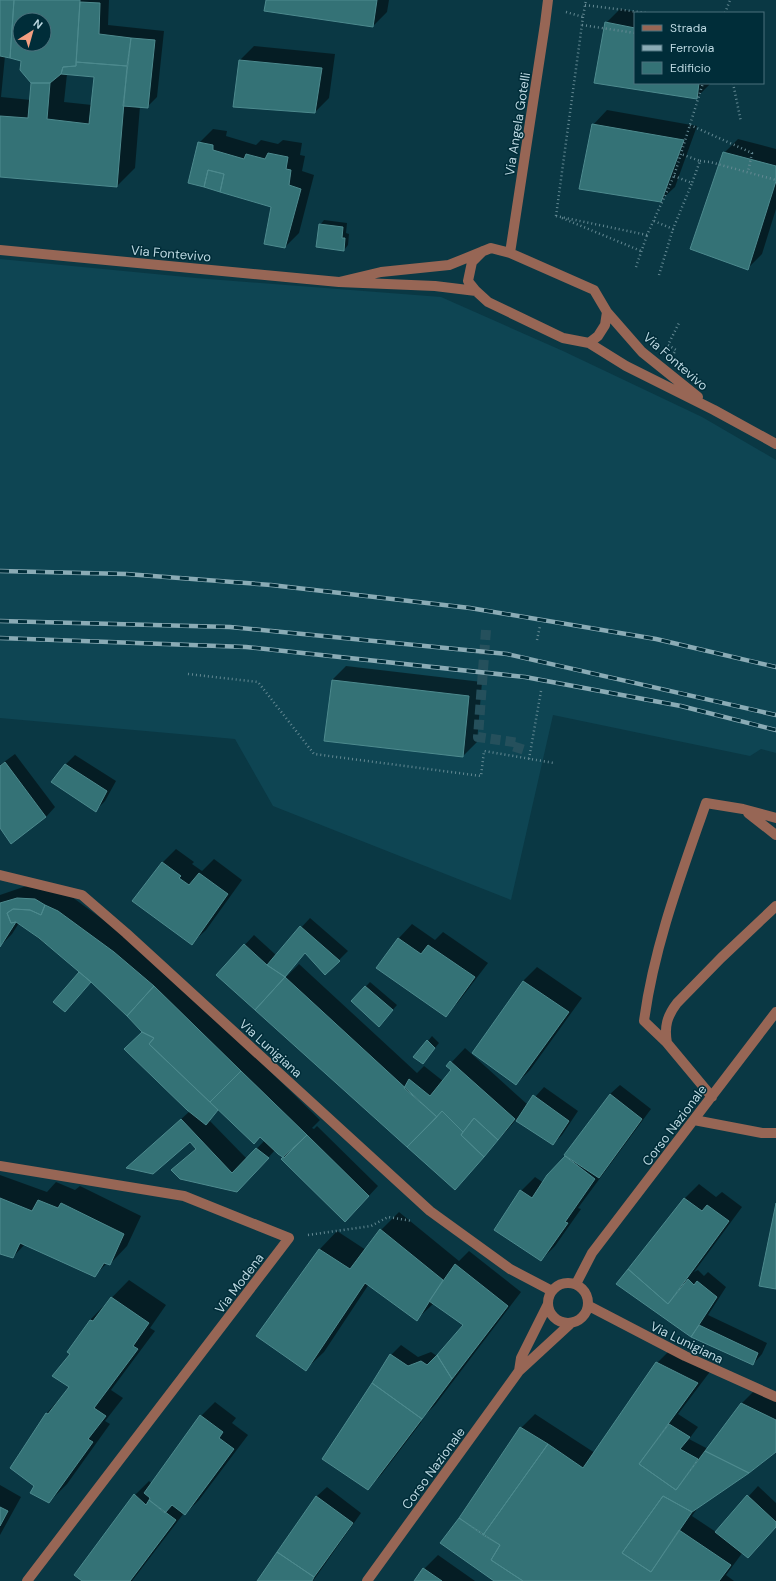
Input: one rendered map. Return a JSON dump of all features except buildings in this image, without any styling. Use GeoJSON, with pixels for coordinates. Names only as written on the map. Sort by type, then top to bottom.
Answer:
{"type":"FeatureCollection","features":[{"type":"Feature","properties":{"kind":"street","name":"Via Angela Gotelli"},"geometry":{"type":"LineString","coordinates":[[510,253],[547,4]]}},
{"type":"Feature","properties":{"kind":"street","name":"Via Fontevivo"},"geometry":{"type":"LineString","coordinates":[[339,282],[381,272],[449,265],[491,248],[510,253],[594,290],[606,312],[642,352],[714,410]]}},
{"type":"Feature","properties":{"kind":"street","name":"Via Fontevivo"},"geometry":{"type":"LineString","coordinates":[[0,250],[339,282],[435,286],[476,291]]}},
{"type":"Feature","properties":{"kind":"street","name":"Via Fontevivo"},"geometry":{"type":"LineString","coordinates":[[482,251],[472,262],[468,281],[488,302],[562,338],[589,343],[626,366],[714,410],[776,444]]}},
{"type":"Feature","properties":{"kind":"street"},"geometry":{"type":"LineString","coordinates":[[589,343],[598,336],[605,325],[606,312]]}},
{"type":"Feature","properties":{"kind":"street"},"geometry":{"type":"LineString","coordinates":[[712,1097],[667,1043],[644,1022],[647,998],[664,930],[706,803],[743,809],[776,818]]}},
{"type":"Feature","properties":{"kind":"street"},"geometry":{"type":"LineString","coordinates":[[743,809],[776,835]]}},
{"type":"Feature","properties":{"kind":"street","name":"Via Lunigiana"},"geometry":{"type":"LineString","coordinates":[[0,875],[82,895],[132,938],[430,1211],[510,1269],[552,1291]]}},
{"type":"Feature","properties":{"kind":"street"},"geometry":{"type":"LineString","coordinates":[[667,1043],[665,1032],[666,1021],[670,1011],[721,958],[776,906]]}},
{"type":"Feature","properties":{"kind":"street","name":"Corso Nazionale"},"geometry":{"type":"LineString","coordinates":[[576,1284],[592,1253],[776,1012]]}},
{"type":"Feature","properties":{"kind":"street"},"geometry":{"type":"LineString","coordinates":[[694,1120],[762,1133],[776,1133]]}},
{"type":"Feature","properties":{"kind":"street"},"geometry":{"type":"LineString","coordinates":[[0,1166],[184,1196],[289,1238]]}},
{"type":"Feature","properties":{"kind":"street","name":"Via Modena"},"geometry":{"type":"LineString","coordinates":[[28,1581],[289,1238]]}},
{"type":"Feature","properties":{"kind":"street"},"geometry":{"type":"LineString","coordinates":[[563,1283],[576,1284],[586,1293],[589,1306],[583,1318],[577,1322],[570,1324],[563,1323],[552,1316],[548,1304],[552,1291],[563,1283]]}},
{"type":"Feature","properties":{"kind":"street","name":"Corso Nazionale"},"geometry":{"type":"LineString","coordinates":[[519,1371],[521,1358],[548,1304]]}},
{"type":"Feature","properties":{"kind":"street","name":"Via Lunigiana"},"geometry":{"type":"LineString","coordinates":[[589,1306],[685,1356],[776,1397]]}},
{"type":"Feature","properties":{"kind":"street","name":"Corso Nazionale"},"geometry":{"type":"LineString","coordinates":[[367,1581],[519,1371],[570,1324]]}},
{"type":"Feature","properties":{"kind":"path"},"geometry":{"type":"LineString","coordinates":[[556,216],[586,0]]}},
{"type":"Feature","properties":{"kind":"path"},"geometry":{"type":"LineString","coordinates":[[725,12],[730,0]]}},
{"type":"Feature","properties":{"kind":"path"},"geometry":{"type":"LineString","coordinates":[[547,4],[584,17]]}},
{"type":"Feature","properties":{"kind":"path"},"geometry":{"type":"LineString","coordinates":[[585,4],[640,12]]}},
{"type":"Feature","properties":{"kind":"path"},"geometry":{"type":"LineString","coordinates":[[582,24],[634,33]]}},
{"type":"Feature","properties":{"kind":"path"},"geometry":{"type":"LineString","coordinates":[[636,267],[647,236],[674,176],[703,84]]}},
{"type":"Feature","properties":{"kind":"path"},"geometry":{"type":"LineString","coordinates":[[733,84],[742,122]]}},
{"type":"Feature","properties":{"kind":"path"},"geometry":{"type":"LineString","coordinates":[[690,125],[752,153],[748,172]]}},
{"type":"Feature","properties":{"kind":"path"},"geometry":{"type":"LineString","coordinates":[[681,154],[700,161],[710,162],[776,180]]}},
{"type":"Feature","properties":{"kind":"path"},"geometry":{"type":"LineString","coordinates":[[659,275],[673,229],[700,161]]}},
{"type":"Feature","properties":{"kind":"path"},"geometry":{"type":"LineString","coordinates":[[674,176],[692,183]]}},
{"type":"Feature","properties":{"kind":"path"},"geometry":{"type":"LineString","coordinates":[[556,216],[647,236]]}},
{"type":"Feature","properties":{"kind":"path"},"geometry":{"type":"LineString","coordinates":[[556,216],[641,252]]}},
{"type":"Feature","properties":{"kind":"path"},"geometry":{"type":"LineString","coordinates":[[654,221],[673,229]]}},
{"type":"Feature","properties":{"kind":"path"},"geometry":{"type":"LineString","coordinates":[[673,355],[676,350],[668,345],[679,323]]}},
{"type":"Feature","properties":{"kind":"path"},"geometry":{"type":"LineString","coordinates":[[537,640],[540,626]]}},
{"type":"Feature","properties":{"kind":"path"},"geometry":{"type":"LineString","coordinates":[[188,674],[258,682],[314,754],[481,776],[484,751],[554,763]]}},
{"type":"Feature","properties":{"kind":"path"},"geometry":{"type":"LineString","coordinates":[[528,759],[541,691]]}},
{"type":"Feature","properties":{"kind":"path"},"geometry":{"type":"LineString","coordinates":[[289,1238],[371,1226],[388,1217],[418,1223],[430,1211]]}},
{"type":"Feature","properties":{"kind":"shaded area"},"geometry":{"type":"Polygon","coordinates":[[[0,259],[196,278],[441,297],[563,351],[702,417],[776,460],[776,753],[761,749],[750,756],[553,715],[511,900],[273,806],[235,739],[0,718],[0,259]]]}},
{"type":"Feature","properties":{"kind":"tunnel"},"geometry":{"type":"LineString","coordinates":[[486,630],[478,737],[520,743],[516,756]]}},
{"type":"Feature","properties":{"kind":"railway"},"geometry":{"type":"LineString","coordinates":[[0,571],[126,574],[271,585],[470,608],[656,639],[776,667]]}},
{"type":"Feature","properties":{"kind":"railway"},"geometry":{"type":"LineString","coordinates":[[0,621],[230,627],[507,654],[776,715]]}},
{"type":"Feature","properties":{"kind":"railway"},"geometry":{"type":"LineString","coordinates":[[0,638],[246,647],[525,677],[681,706],[776,730]]}}]}
